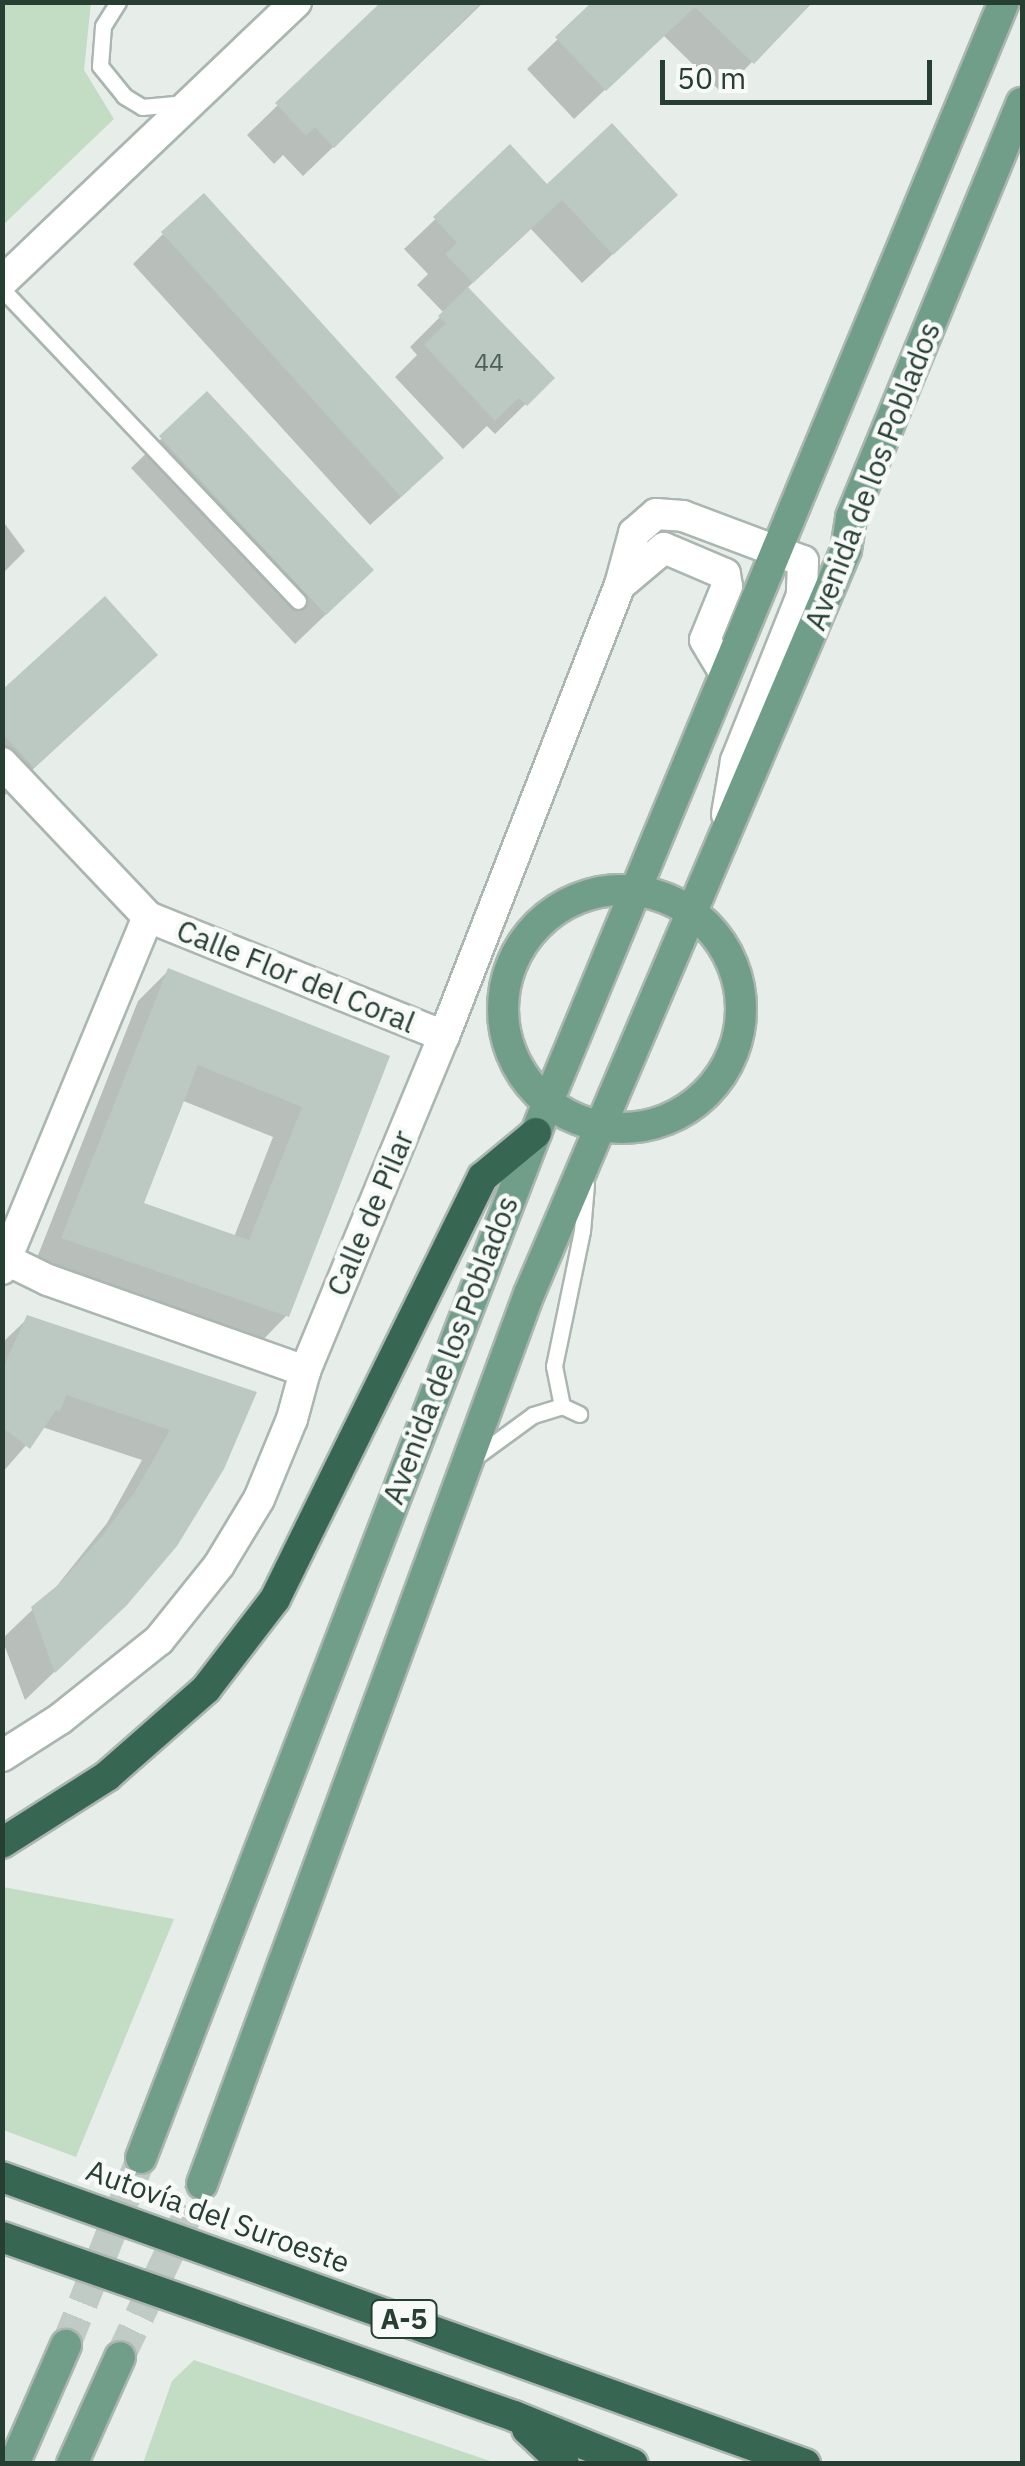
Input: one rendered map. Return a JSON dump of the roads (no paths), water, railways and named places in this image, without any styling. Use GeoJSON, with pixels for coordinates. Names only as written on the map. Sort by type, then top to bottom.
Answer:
{"type":"FeatureCollection","features":[{"type":"Feature","properties":{"kind":"highway"},"geometry":{"type":"LineString","coordinates":[[2,1842],[107,1776],[206,1689],[275,1599],[483,1177],[536,1133]]}},
{"type":"Feature","properties":{"kind":"highway","name":"Autovía del Suroeste"},"geometry":{"type":"LineString","coordinates":[[2,2177],[805,2464]]}},
{"type":"Feature","properties":{"kind":"highway","name":"A-5"},"geometry":{"type":"LineString","coordinates":[[2,2237],[514,2416],[633,2464]]}},
{"type":"Feature","properties":{"kind":"highway"},"geometry":{"type":"LineString","coordinates":[[514,2416],[564,2464]]}},
{"type":"Feature","properties":{"kind":"main road","name":"Avenida de los Poblados"},"geometry":{"type":"LineString","coordinates":[[141,2158],[547,1104],[1004,2]]}},
{"type":"Feature","properties":{"kind":"main road","name":"Avenida de los Poblados"},"geometry":{"type":"LineString","coordinates":[[202,2184],[462,1466],[593,1139],[846,550],[851,517],[1022,103]]}},
{"type":"Feature","properties":{"kind":"main road"},"geometry":{"type":"LineString","coordinates":[[637,890],[671,899],[690,912],[728,952],[740,989],[741,1028],[728,1066],[704,1098],[670,1119],[593,1139],[547,1104],[527,1081],[508,1046],[502,1006],[510,968],[529,933],[558,907],[594,892],[637,890]]}},
{"type":"Feature","properties":{"kind":"main road"},"geometry":{"type":"LineString","coordinates":[[14,2464],[66,2345]]}},
{"type":"Feature","properties":{"kind":"main road"},"geometry":{"type":"LineString","coordinates":[[72,2464],[120,2357]]}},
{"type":"Feature","properties":{"kind":"main road"},"geometry":{"type":"LineString","coordinates":[[89,2428],[92,2464]]}},
{"type":"Feature","properties":{"kind":"street"},"geometry":{"type":"LineString","coordinates":[[2,286],[296,2]]}},
{"type":"Feature","properties":{"kind":"street","name":"Calle de Pilar"},"geometry":{"type":"LineString","coordinates":[[2,1756],[60,1719],[159,1640],[219,1566],[259,1499],[292,1419],[304,1371],[444,1036],[620,586],[634,533],[656,514],[683,516],[777,550]]}},
{"type":"Feature","properties":{"kind":"street","name":"Calle de Pilar"},"geometry":{"type":"LineString","coordinates":[[620,586],[664,548],[725,574],[728,586],[705,640],[724,672]]}},
{"type":"Feature","properties":{"kind":"street","name":"Avenida de los Poblados"},"geometry":{"type":"LineString","coordinates":[[720,849],[736,761],[802,595],[804,561],[777,550]]}},
{"type":"Feature","properties":{"kind":"street"},"geometry":{"type":"LineString","coordinates":[[2,763],[148,917],[5,1264],[304,1371]]}},
{"type":"Feature","properties":{"kind":"street","name":"Calle Flor del Coral"},"geometry":{"type":"LineString","coordinates":[[148,917],[444,1036]]}},
{"type":"Feature","properties":{"kind":"lane"},"geometry":{"type":"LineString","coordinates":[[118,2],[102,26],[100,66],[124,96],[142,107],[190,103]]}},
{"type":"Feature","properties":{"kind":"lane"},"geometry":{"type":"LineString","coordinates":[[2,286],[298,601]]}},
{"type":"Feature","properties":{"kind":"lane"},"geometry":{"type":"LineString","coordinates":[[562,1406],[554,1366],[582,1231],[593,1139]]}},
{"type":"Feature","properties":{"kind":"lane"},"geometry":{"type":"LineString","coordinates":[[462,1466],[533,1414],[562,1406],[579,1414]]}},
{"type":"Feature","properties":{"kind":"tunnel"},"geometry":{"type":"LineString","coordinates":[[66,2345],[141,2158]]}},
{"type":"Feature","properties":{"kind":"tunnel"},"geometry":{"type":"LineString","coordinates":[[120,2357],[202,2184]]}}]}
